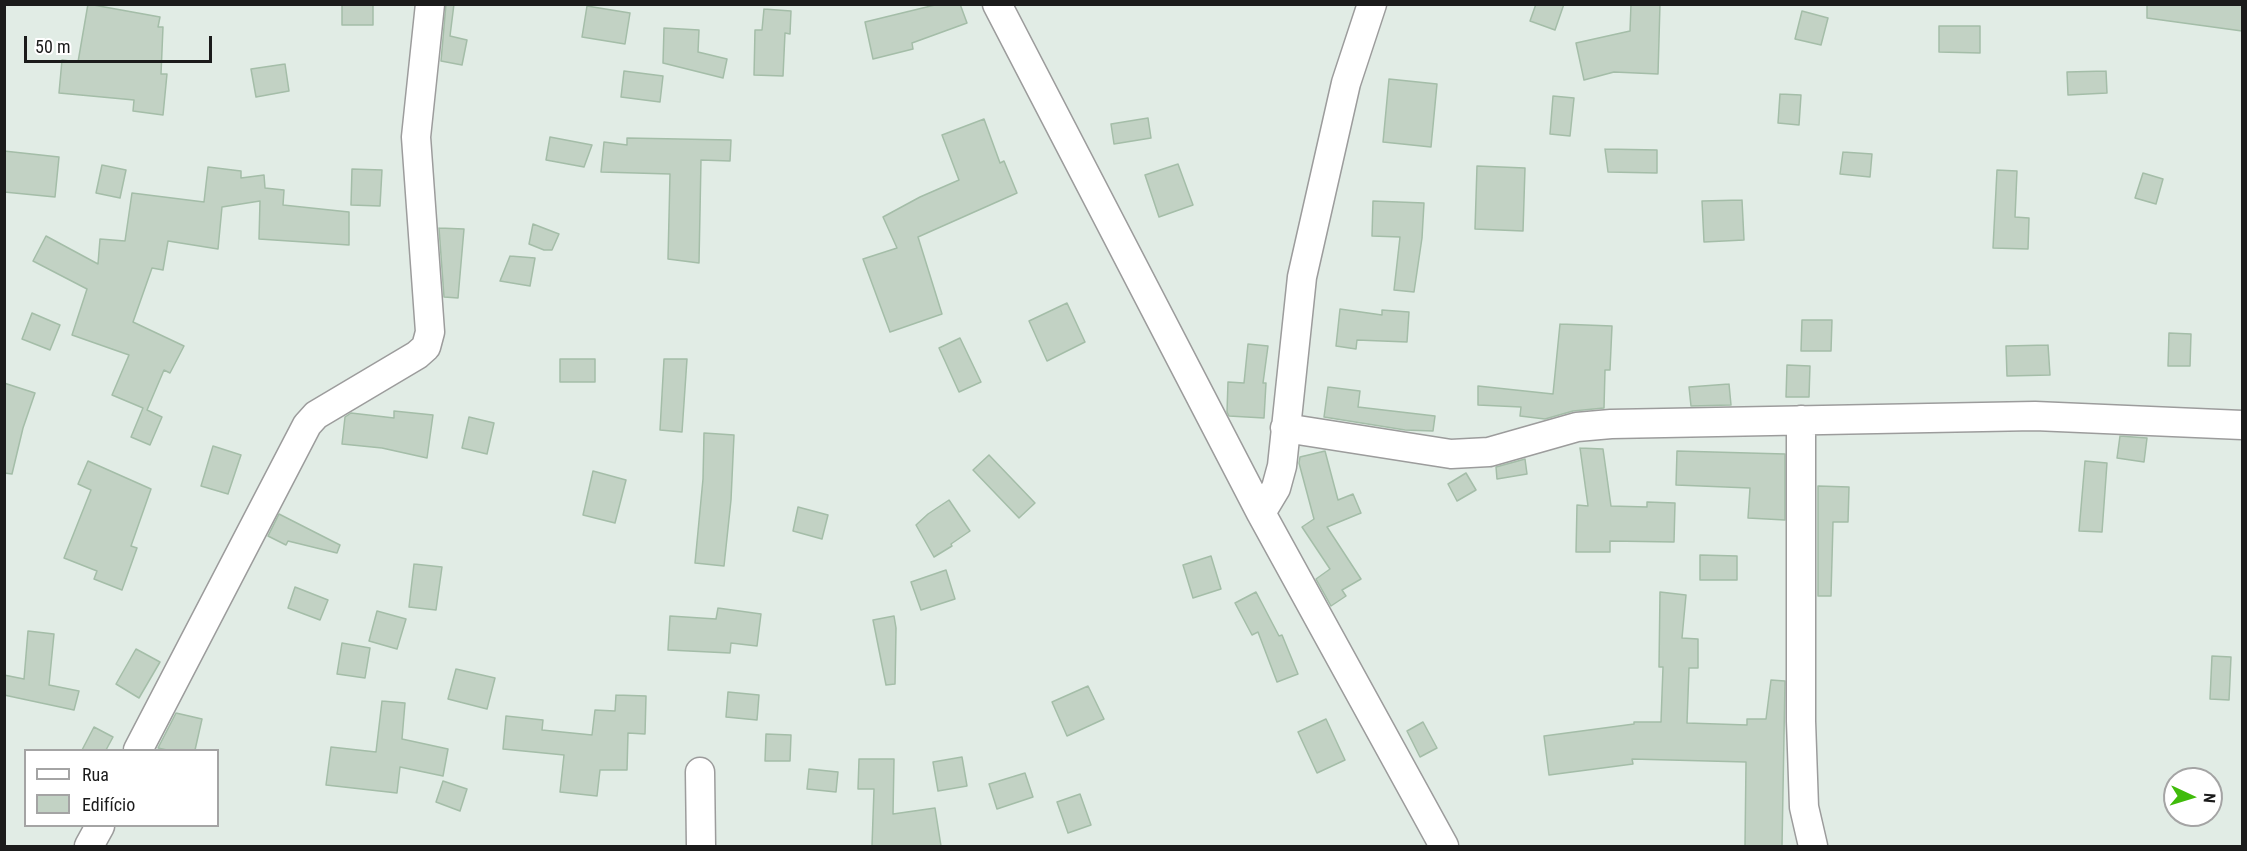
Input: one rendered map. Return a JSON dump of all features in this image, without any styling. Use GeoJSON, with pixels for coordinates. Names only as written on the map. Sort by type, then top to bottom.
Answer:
{"type":"FeatureCollection","features":[{"type":"Feature","properties":{"kind":"street"},"geometry":{"type":"LineString","coordinates":[[139,749],[307,425],[316,415],[417,355],[426,347],[430,332],[416,137],[430,4]]}},
{"type":"Feature","properties":{"kind":"street"},"geometry":{"type":"LineString","coordinates":[[998,4],[1261,513],[1444,846]]}},
{"type":"Feature","properties":{"kind":"street"},"geometry":{"type":"LineString","coordinates":[[1261,513],[1276,488],[1282,466],[1302,277],[1346,83],[1372,4]]}},
{"type":"Feature","properties":{"kind":"street"},"geometry":{"type":"LineString","coordinates":[[1285,428],[1451,454],[1489,452],[1577,427],[1611,424],[2035,416],[2242,425]]}},
{"type":"Feature","properties":{"kind":"street"},"geometry":{"type":"LineString","coordinates":[[1801,420],[1801,721],[1804,807],[1813,846]]}},
{"type":"Feature","properties":{"kind":"street"},"geometry":{"type":"LineString","coordinates":[[700,772],[701,846]]}},
{"type":"Feature","properties":{"kind":"street"},"geometry":{"type":"LineString","coordinates":[[89,846],[99,827]]}},
{"type":"Feature","properties":{"kind":"building"},"geometry":{"type":"Polygon","coordinates":[[[88,4],[160,17],[158,27],[163,27],[161,74],[167,74],[163,115],[133,111],[134,100],[59,93],[62,60],[78,62],[88,4]]]}},
{"type":"Feature","properties":{"kind":"building"},"geometry":{"type":"Polygon","coordinates":[[[342,4],[373,4],[373,25],[342,25],[342,4]]]}},
{"type":"Feature","properties":{"kind":"building"},"geometry":{"type":"Polygon","coordinates":[[[446,4],[454,4],[450,36],[467,40],[462,65],[441,61],[446,4]]]}},
{"type":"Feature","properties":{"kind":"building"},"geometry":{"type":"Polygon","coordinates":[[[939,4],[960,4],[967,23],[912,43],[913,49],[873,59],[865,22],[939,4]]]}},
{"type":"Feature","properties":{"kind":"building"},"geometry":{"type":"Polygon","coordinates":[[[1536,4],[1564,4],[1555,30],[1530,21],[1536,4]]]}},
{"type":"Feature","properties":{"kind":"building"},"geometry":{"type":"Polygon","coordinates":[[[1631,4],[1660,4],[1658,74],[1614,72],[1584,80],[1576,43],[1630,31],[1631,4]]]}},
{"type":"Feature","properties":{"kind":"building"},"geometry":{"type":"Polygon","coordinates":[[[2147,4],[2242,4],[2242,31],[2147,18],[2147,4]]]}},
{"type":"Feature","properties":{"kind":"building"},"geometry":{"type":"Polygon","coordinates":[[[587,6],[630,13],[625,44],[582,37],[587,6]]]}},
{"type":"Feature","properties":{"kind":"building"},"geometry":{"type":"Polygon","coordinates":[[[764,9],[791,11],[790,34],[785,33],[783,76],[754,75],[755,30],[762,30],[764,9]]]}},
{"type":"Feature","properties":{"kind":"building"},"geometry":{"type":"Polygon","coordinates":[[[1802,11],[1828,18],[1821,45],[1795,39],[1802,11]]]}},
{"type":"Feature","properties":{"kind":"building"},"geometry":{"type":"Polygon","coordinates":[[[1939,26],[1980,26],[1980,53],[1939,52],[1939,26]]]}},
{"type":"Feature","properties":{"kind":"building"},"geometry":{"type":"Polygon","coordinates":[[[664,28],[699,30],[698,52],[727,59],[723,78],[663,63],[664,28]]]}},
{"type":"Feature","properties":{"kind":"building"},"geometry":{"type":"Polygon","coordinates":[[[285,64],[289,91],[256,97],[251,69],[285,64]]]}},
{"type":"Feature","properties":{"kind":"building"},"geometry":{"type":"Polygon","coordinates":[[[624,71],[663,76],[660,102],[621,97],[624,71]]]}},
{"type":"Feature","properties":{"kind":"building"},"geometry":{"type":"Polygon","coordinates":[[[2106,71],[2107,93],[2068,95],[2067,72],[2106,71]]]}},
{"type":"Feature","properties":{"kind":"building"},"geometry":{"type":"Polygon","coordinates":[[[1389,79],[1437,84],[1431,147],[1383,142],[1389,79]]]}},
{"type":"Feature","properties":{"kind":"building"},"geometry":{"type":"Polygon","coordinates":[[[1780,94],[1801,95],[1799,125],[1778,123],[1780,94]]]}},
{"type":"Feature","properties":{"kind":"building"},"geometry":{"type":"Polygon","coordinates":[[[1553,96],[1574,98],[1570,136],[1550,134],[1553,96]]]}},
{"type":"Feature","properties":{"kind":"building"},"geometry":{"type":"Polygon","coordinates":[[[1148,118],[1151,138],[1114,144],[1111,124],[1148,118]]]}},
{"type":"Feature","properties":{"kind":"building"},"geometry":{"type":"Polygon","coordinates":[[[984,119],[1000,163],[1004,161],[1017,193],[918,237],[942,314],[890,332],[863,259],[897,248],[883,217],[959,180],[942,135],[984,119]]]}},
{"type":"Feature","properties":{"kind":"building"},"geometry":{"type":"Polygon","coordinates":[[[550,137],[592,145],[584,167],[546,160],[550,137]]]}},
{"type":"Feature","properties":{"kind":"building"},"geometry":{"type":"Polygon","coordinates":[[[627,138],[731,140],[730,161],[701,160],[699,263],[668,259],[670,174],[601,172],[604,142],[627,145],[627,138]]]}},
{"type":"Feature","properties":{"kind":"building"},"geometry":{"type":"Polygon","coordinates":[[[1605,149],[1657,150],[1657,173],[1608,172],[1605,149]]]}},
{"type":"Feature","properties":{"kind":"building"},"geometry":{"type":"Polygon","coordinates":[[[4,151],[59,157],[55,197],[4,192],[4,151]]]}},
{"type":"Feature","properties":{"kind":"building"},"geometry":{"type":"Polygon","coordinates":[[[1843,152],[1872,154],[1870,177],[1840,174],[1843,152]]]}},
{"type":"Feature","properties":{"kind":"building"},"geometry":{"type":"Polygon","coordinates":[[[1178,164],[1193,205],[1159,217],[1145,175],[1178,164]]]}},
{"type":"Feature","properties":{"kind":"building"},"geometry":{"type":"Polygon","coordinates":[[[102,165],[126,170],[120,198],[96,193],[102,165]]]}},
{"type":"Feature","properties":{"kind":"building"},"geometry":{"type":"Polygon","coordinates":[[[1477,166],[1525,168],[1523,231],[1475,229],[1477,166]]]}},
{"type":"Feature","properties":{"kind":"building"},"geometry":{"type":"Polygon","coordinates":[[[208,167],[241,171],[241,178],[264,175],[265,188],[284,190],[283,205],[349,212],[349,245],[259,239],[260,201],[222,207],[218,249],[168,241],[163,270],[152,268],[133,322],[184,346],[170,373],[164,370],[147,410],[162,417],[150,445],[131,437],[143,408],[112,395],[129,355],[72,335],[87,289],[33,261],[46,236],[98,264],[100,239],[125,241],[132,193],[204,202],[208,167]]]}},
{"type":"Feature","properties":{"kind":"building"},"geometry":{"type":"Polygon","coordinates":[[[352,169],[382,170],[380,206],[351,205],[352,169]]]}},
{"type":"Feature","properties":{"kind":"building"},"geometry":{"type":"Polygon","coordinates":[[[1997,170],[2017,171],[2015,217],[2029,218],[2028,249],[1993,248],[1997,170]]]}},
{"type":"Feature","properties":{"kind":"building"},"geometry":{"type":"Polygon","coordinates":[[[2143,173],[2163,179],[2156,204],[2135,198],[2143,173]]]}},
{"type":"Feature","properties":{"kind":"building"},"geometry":{"type":"Polygon","coordinates":[[[1742,200],[1744,240],[1704,242],[1702,201],[1742,200]]]}},
{"type":"Feature","properties":{"kind":"building"},"geometry":{"type":"Polygon","coordinates":[[[1373,201],[1424,203],[1422,238],[1414,292],[1394,290],[1400,237],[1372,236],[1373,201]]]}},
{"type":"Feature","properties":{"kind":"building"},"geometry":{"type":"Polygon","coordinates":[[[533,224],[559,234],[552,250],[544,250],[529,244],[533,224]]]}},
{"type":"Feature","properties":{"kind":"building"},"geometry":{"type":"Polygon","coordinates":[[[439,228],[464,229],[458,298],[444,297],[439,228]]]}},
{"type":"Feature","properties":{"kind":"building"},"geometry":{"type":"Polygon","coordinates":[[[510,256],[535,258],[530,286],[500,281],[510,256]]]}},
{"type":"Feature","properties":{"kind":"building"},"geometry":{"type":"Polygon","coordinates":[[[1067,303],[1085,342],[1047,361],[1029,321],[1067,303]]]}},
{"type":"Feature","properties":{"kind":"building"},"geometry":{"type":"Polygon","coordinates":[[[1340,309],[1382,315],[1382,310],[1409,312],[1407,342],[1357,340],[1356,349],[1336,346],[1340,309]]]}},
{"type":"Feature","properties":{"kind":"building"},"geometry":{"type":"Polygon","coordinates":[[[32,313],[60,325],[50,350],[22,339],[32,313]]]}},
{"type":"Feature","properties":{"kind":"building"},"geometry":{"type":"Polygon","coordinates":[[[1802,320],[1832,320],[1831,351],[1801,351],[1802,320]]]}},
{"type":"Feature","properties":{"kind":"building"},"geometry":{"type":"Polygon","coordinates":[[[1560,324],[1612,326],[1610,370],[1605,370],[1604,408],[1573,411],[1545,419],[1520,416],[1521,407],[1478,405],[1478,386],[1553,394],[1560,324]]]}},
{"type":"Feature","properties":{"kind":"building"},"geometry":{"type":"Polygon","coordinates":[[[2169,333],[2191,334],[2190,366],[2168,366],[2169,333]]]}},
{"type":"Feature","properties":{"kind":"building"},"geometry":{"type":"Polygon","coordinates":[[[960,338],[981,382],[959,392],[939,348],[960,338]]]}},
{"type":"Feature","properties":{"kind":"building"},"geometry":{"type":"Polygon","coordinates":[[[1248,344],[1268,346],[1263,383],[1266,383],[1264,418],[1229,416],[1227,412],[1228,382],[1244,383],[1248,344]]]}},
{"type":"Feature","properties":{"kind":"building"},"geometry":{"type":"Polygon","coordinates":[[[2048,345],[2050,375],[2007,376],[2006,346],[2048,345]]]}},
{"type":"Feature","properties":{"kind":"building"},"geometry":{"type":"Polygon","coordinates":[[[560,359],[595,359],[595,382],[560,382],[560,359]]]}},
{"type":"Feature","properties":{"kind":"building"},"geometry":{"type":"Polygon","coordinates":[[[664,359],[687,359],[682,432],[660,430],[664,359]]]}},
{"type":"Feature","properties":{"kind":"building"},"geometry":{"type":"Polygon","coordinates":[[[1787,365],[1810,366],[1809,397],[1786,397],[1787,365]]]}},
{"type":"Feature","properties":{"kind":"building"},"geometry":{"type":"Polygon","coordinates":[[[4,383],[35,393],[23,428],[12,474],[4,473],[4,383]]]}},
{"type":"Feature","properties":{"kind":"building"},"geometry":{"type":"Polygon","coordinates":[[[1729,384],[1731,405],[1691,406],[1689,387],[1729,384]]]}},
{"type":"Feature","properties":{"kind":"building"},"geometry":{"type":"Polygon","coordinates":[[[1328,387],[1360,391],[1358,407],[1435,416],[1433,431],[1405,430],[1324,417],[1328,387]]]}},
{"type":"Feature","properties":{"kind":"building"},"geometry":{"type":"Polygon","coordinates":[[[394,411],[433,415],[427,458],[382,448],[342,444],[345,417],[351,413],[394,418],[394,411]]]}},
{"type":"Feature","properties":{"kind":"building"},"geometry":{"type":"Polygon","coordinates":[[[469,417],[494,423],[487,454],[462,448],[469,417]]]}},
{"type":"Feature","properties":{"kind":"building"},"geometry":{"type":"Polygon","coordinates":[[[704,433],[734,435],[731,500],[724,566],[695,563],[703,479],[704,433]]]}},
{"type":"Feature","properties":{"kind":"building"},"geometry":{"type":"Polygon","coordinates":[[[2120,436],[2147,438],[2144,462],[2117,458],[2120,436]]]}},
{"type":"Feature","properties":{"kind":"building"},"geometry":{"type":"Polygon","coordinates":[[[213,446],[241,455],[228,494],[201,486],[213,446]]]}},
{"type":"Feature","properties":{"kind":"building"},"geometry":{"type":"Polygon","coordinates":[[[1580,448],[1603,449],[1611,506],[1647,507],[1647,502],[1675,503],[1674,542],[1610,541],[1610,552],[1576,552],[1577,505],[1588,506],[1580,448]]]}},
{"type":"Feature","properties":{"kind":"building"},"geometry":{"type":"Polygon","coordinates":[[[1325,451],[1338,500],[1353,494],[1361,513],[1327,527],[1361,579],[1342,590],[1346,596],[1331,606],[1316,579],[1330,569],[1302,527],[1314,519],[1299,463],[1300,457],[1325,451]]]}},
{"type":"Feature","properties":{"kind":"building"},"geometry":{"type":"Polygon","coordinates":[[[1677,451],[1785,454],[1785,520],[1748,518],[1750,488],[1676,485],[1677,451]]]}},
{"type":"Feature","properties":{"kind":"building"},"geometry":{"type":"Polygon","coordinates":[[[989,455],[1035,503],[1019,518],[973,470],[989,455]]]}},
{"type":"Feature","properties":{"kind":"building"},"geometry":{"type":"Polygon","coordinates":[[[1525,459],[1527,474],[1497,479],[1496,467],[1525,459]]]}},
{"type":"Feature","properties":{"kind":"building"},"geometry":{"type":"Polygon","coordinates":[[[88,461],[151,489],[131,546],[137,548],[122,590],[94,579],[97,571],[64,558],[91,490],[78,484],[88,461]]]}},
{"type":"Feature","properties":{"kind":"building"},"geometry":{"type":"Polygon","coordinates":[[[2085,461],[2107,463],[2102,532],[2079,531],[2085,461]]]}},
{"type":"Feature","properties":{"kind":"building"},"geometry":{"type":"Polygon","coordinates":[[[593,471],[626,480],[615,523],[583,515],[593,471]]]}},
{"type":"Feature","properties":{"kind":"building"},"geometry":{"type":"Polygon","coordinates":[[[1466,473],[1476,490],[1457,501],[1448,484],[1466,473]]]}},
{"type":"Feature","properties":{"kind":"building"},"geometry":{"type":"Polygon","coordinates":[[[1818,486],[1849,487],[1848,522],[1833,522],[1831,596],[1818,596],[1818,486]]]}},
{"type":"Feature","properties":{"kind":"building"},"geometry":{"type":"Polygon","coordinates":[[[949,500],[970,531],[934,557],[916,525],[949,500]]]}},
{"type":"Feature","properties":{"kind":"building"},"geometry":{"type":"Polygon","coordinates":[[[798,507],[828,515],[822,539],[793,531],[798,507]]]}},
{"type":"Feature","properties":{"kind":"building"},"geometry":{"type":"Polygon","coordinates":[[[279,514],[340,545],[337,553],[288,541],[286,545],[268,536],[279,514]]]}},
{"type":"Feature","properties":{"kind":"building"},"geometry":{"type":"Polygon","coordinates":[[[1700,555],[1737,556],[1737,580],[1700,580],[1700,555]]]}},
{"type":"Feature","properties":{"kind":"building"},"geometry":{"type":"Polygon","coordinates":[[[1211,556],[1221,589],[1193,598],[1183,565],[1211,556]]]}},
{"type":"Feature","properties":{"kind":"building"},"geometry":{"type":"Polygon","coordinates":[[[414,564],[442,567],[436,610],[409,607],[414,564]]]}},
{"type":"Feature","properties":{"kind":"building"},"geometry":{"type":"Polygon","coordinates":[[[946,570],[955,599],[921,610],[911,582],[946,570]]]}},
{"type":"Feature","properties":{"kind":"building"},"geometry":{"type":"Polygon","coordinates":[[[295,587],[328,600],[320,620],[288,608],[295,587]]]}},
{"type":"Feature","properties":{"kind":"building"},"geometry":{"type":"Polygon","coordinates":[[[1256,592],[1279,636],[1282,635],[1298,674],[1277,682],[1258,632],[1252,635],[1235,603],[1256,592]]]}},
{"type":"Feature","properties":{"kind":"building"},"geometry":{"type":"Polygon","coordinates":[[[1660,592],[1686,595],[1682,638],[1698,639],[1698,668],[1689,668],[1687,723],[1747,725],[1747,719],[1766,719],[1771,680],[1785,681],[1782,846],[1745,846],[1746,762],[1632,759],[1633,764],[1549,775],[1544,736],[1634,724],[1634,722],[1661,722],[1663,667],[1659,667],[1660,592]]]}},
{"type":"Feature","properties":{"kind":"building"},"geometry":{"type":"Polygon","coordinates":[[[718,608],[761,614],[757,646],[731,643],[730,653],[668,650],[670,616],[716,619],[718,608]]]}},
{"type":"Feature","properties":{"kind":"building"},"geometry":{"type":"Polygon","coordinates":[[[377,611],[406,619],[397,649],[369,641],[377,611]]]}},
{"type":"Feature","properties":{"kind":"building"},"geometry":{"type":"Polygon","coordinates":[[[894,616],[896,628],[895,684],[886,685],[873,620],[894,616]]]}},
{"type":"Feature","properties":{"kind":"building"},"geometry":{"type":"Polygon","coordinates":[[[28,631],[54,634],[49,685],[79,691],[74,710],[4,695],[4,675],[24,679],[28,631]]]}},
{"type":"Feature","properties":{"kind":"building"},"geometry":{"type":"Polygon","coordinates":[[[342,643],[370,648],[365,678],[337,674],[342,643]]]}},
{"type":"Feature","properties":{"kind":"building"},"geometry":{"type":"Polygon","coordinates":[[[136,649],[160,662],[139,698],[116,684],[136,649]]]}},
{"type":"Feature","properties":{"kind":"building"},"geometry":{"type":"Polygon","coordinates":[[[2212,656],[2231,657],[2229,700],[2210,699],[2212,656]]]}},
{"type":"Feature","properties":{"kind":"building"},"geometry":{"type":"Polygon","coordinates":[[[456,669],[495,678],[487,709],[448,699],[456,669]]]}},
{"type":"Feature","properties":{"kind":"building"},"geometry":{"type":"Polygon","coordinates":[[[1088,686],[1104,719],[1067,736],[1052,702],[1088,686]]]}},
{"type":"Feature","properties":{"kind":"building"},"geometry":{"type":"Polygon","coordinates":[[[728,692],[759,695],[757,720],[726,717],[728,692]]]}},
{"type":"Feature","properties":{"kind":"building"},"geometry":{"type":"Polygon","coordinates":[[[616,695],[646,696],[645,734],[628,733],[627,770],[600,770],[597,796],[560,792],[564,755],[503,749],[506,716],[543,720],[542,730],[592,735],[595,710],[615,711],[616,695]]]}},
{"type":"Feature","properties":{"kind":"building"},"geometry":{"type":"Polygon","coordinates":[[[382,701],[405,703],[402,739],[448,749],[443,776],[400,767],[397,793],[326,785],[331,747],[376,752],[382,701]]]}},
{"type":"Feature","properties":{"kind":"building"},"geometry":{"type":"Polygon","coordinates":[[[176,713],[202,719],[195,749],[158,748],[176,713]]]}},
{"type":"Feature","properties":{"kind":"building"},"geometry":{"type":"Polygon","coordinates":[[[1326,719],[1345,760],[1317,773],[1298,732],[1326,719]]]}},
{"type":"Feature","properties":{"kind":"building"},"geometry":{"type":"Polygon","coordinates":[[[1423,722],[1437,748],[1420,757],[1407,731],[1423,722]]]}},
{"type":"Feature","properties":{"kind":"building"},"geometry":{"type":"Polygon","coordinates":[[[94,727],[113,737],[107,749],[83,749],[94,727]]]}},
{"type":"Feature","properties":{"kind":"building"},"geometry":{"type":"Polygon","coordinates":[[[766,734],[791,735],[790,761],[765,761],[766,734]]]}},
{"type":"Feature","properties":{"kind":"building"},"geometry":{"type":"Polygon","coordinates":[[[962,757],[967,786],[938,791],[933,762],[962,757]]]}},
{"type":"Feature","properties":{"kind":"building"},"geometry":{"type":"Polygon","coordinates":[[[859,759],[894,759],[893,814],[935,808],[941,846],[872,846],[874,789],[858,789],[859,759]]]}},
{"type":"Feature","properties":{"kind":"building"},"geometry":{"type":"Polygon","coordinates":[[[809,769],[838,772],[836,792],[807,789],[809,769]]]}},
{"type":"Feature","properties":{"kind":"building"},"geometry":{"type":"Polygon","coordinates":[[[1025,773],[1033,797],[997,809],[989,784],[1025,773]]]}},
{"type":"Feature","properties":{"kind":"building"},"geometry":{"type":"Polygon","coordinates":[[[443,781],[467,789],[460,811],[436,802],[443,781]]]}},
{"type":"Feature","properties":{"kind":"building"},"geometry":{"type":"Polygon","coordinates":[[[1080,794],[1091,825],[1068,833],[1057,802],[1080,794]]]}}]}
